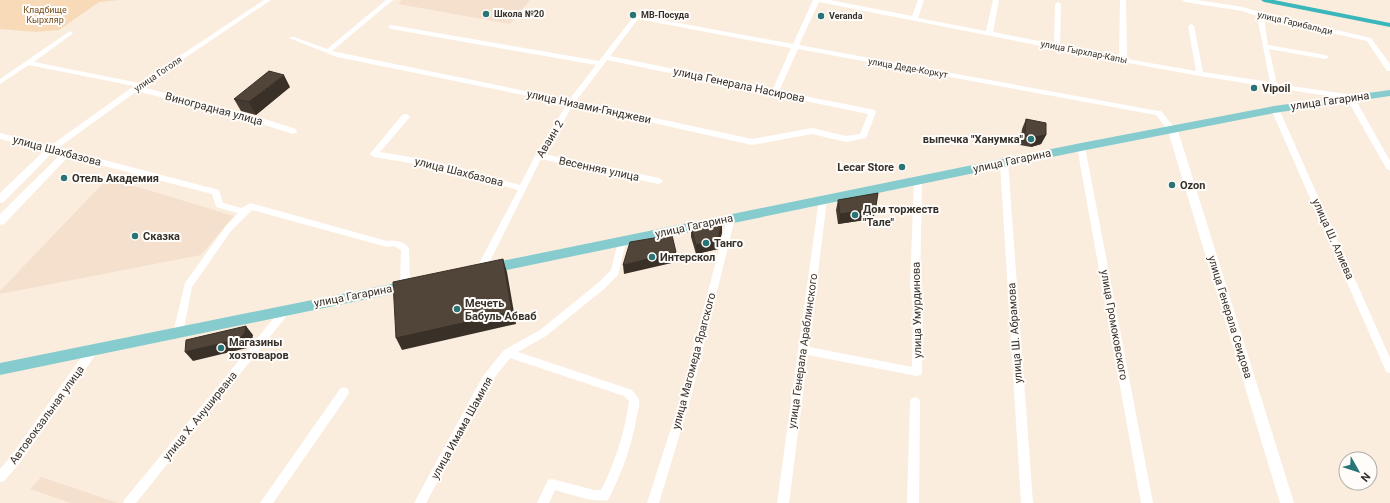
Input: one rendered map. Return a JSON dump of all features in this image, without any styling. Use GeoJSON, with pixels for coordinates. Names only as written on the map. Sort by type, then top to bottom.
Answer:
{"type":"FeatureCollection","features":[{"type":"Feature","properties":{"kind":"main road","name":"улица Гагарина"},"geometry":{"type":"LineString","coordinates":[[465,274],[1081,146],[1173,130],[1275,109],[1390,92]]}},
{"type":"Feature","properties":{"kind":"main road","name":"улица Гагарина"},"geometry":{"type":"LineString","coordinates":[[0,368],[92,351],[420,283]]}},
{"type":"Feature","properties":{"kind":"street","name":"улица Гоголя"},"geometry":{"type":"LineString","coordinates":[[50,150],[138,87],[268,0]]}},
{"type":"Feature","properties":{"kind":"street"},"geometry":{"type":"LineString","coordinates":[[328,51],[390,0]]}},
{"type":"Feature","properties":{"kind":"street"},"geometry":{"type":"LineString","coordinates":[[775,92],[816,0]]}},
{"type":"Feature","properties":{"kind":"street","name":"улица Гырхлар-Капы"},"geometry":{"type":"LineString","coordinates":[[820,0],[848,3],[1123,60],[1200,74],[1350,97]]}},
{"type":"Feature","properties":{"kind":"street"},"geometry":{"type":"LineString","coordinates":[[915,18],[921,0]]}},
{"type":"Feature","properties":{"kind":"street"},"geometry":{"type":"LineString","coordinates":[[989,33],[996,0]]}},
{"type":"Feature","properties":{"kind":"street"},"geometry":{"type":"LineString","coordinates":[[1123,0],[1123,60]]}},
{"type":"Feature","properties":{"kind":"street","name":"улица Гарибальди"},"geometry":{"type":"LineString","coordinates":[[1185,0],[1243,10],[1369,39],[1390,69]]}},
{"type":"Feature","properties":{"kind":"street"},"geometry":{"type":"LineString","coordinates":[[1057,46],[1058,4]]}},
{"type":"Feature","properties":{"kind":"street"},"geometry":{"type":"LineString","coordinates":[[1260,15],[1274,85]]}},
{"type":"Feature","properties":{"kind":"street","name":"улица Деде-Коркут"},"geometry":{"type":"LineString","coordinates":[[636,17],[1158,113],[1173,130]]}},
{"type":"Feature","properties":{"kind":"street","name":"Аваин 2"},"geometry":{"type":"LineString","coordinates":[[480,270],[539,156],[571,103],[636,17]]}},
{"type":"Feature","properties":{"kind":"street"},"geometry":{"type":"LineString","coordinates":[[1191,26],[1200,74]]}},
{"type":"Feature","properties":{"kind":"street","name":"улица Генерала Насирова"},"geometry":{"type":"LineString","coordinates":[[391,27],[603,61],[775,92],[872,112]]}},
{"type":"Feature","properties":{"kind":"street"},"geometry":{"type":"LineString","coordinates":[[0,82],[70,33]]}},
{"type":"Feature","properties":{"kind":"street","name":"улица Низами-Гянджеви"},"geometry":{"type":"LineString","coordinates":[[292,38],[337,55],[752,142],[812,131],[846,139],[863,136],[872,112]]}},
{"type":"Feature","properties":{"kind":"street"},"geometry":{"type":"LineString","coordinates":[[1265,46],[1325,57]]}},
{"type":"Feature","properties":{"kind":"street","name":"Виноградная улица"},"geometry":{"type":"LineString","coordinates":[[29,63],[138,87],[270,124],[293,132]]}},
{"type":"Feature","properties":{"kind":"street"},"geometry":{"type":"LineString","coordinates":[[1350,97],[1390,168]]}},
{"type":"Feature","properties":{"kind":"street","name":"улица Ш. Алиева"},"geometry":{"type":"LineString","coordinates":[[1275,109],[1390,369]]}},
{"type":"Feature","properties":{"kind":"street","name":"улица Шахбазова"},"geometry":{"type":"LineString","coordinates":[[406,116],[374,154],[428,163],[522,188]]}},
{"type":"Feature","properties":{"kind":"street","name":"улица Генерала Сеидова"},"geometry":{"type":"LineString","coordinates":[[1173,130],[1287,503]]}},
{"type":"Feature","properties":{"kind":"street","name":"улица Шахбазова"},"geometry":{"type":"LineString","coordinates":[[0,136],[216,192],[219,205],[247,209],[387,244],[395,243],[405,248],[405,286]]}},
{"type":"Feature","properties":{"kind":"street","name":"улица Громоковского"},"geometry":{"type":"LineString","coordinates":[[1081,146],[1147,503]]}},
{"type":"Feature","properties":{"kind":"street"},"geometry":{"type":"LineString","coordinates":[[0,199],[50,150]]}},
{"type":"Feature","properties":{"kind":"street"},"geometry":{"type":"LineString","coordinates":[[0,221],[66,154]]}},
{"type":"Feature","properties":{"kind":"street","name":"Весенняя улица"},"geometry":{"type":"LineString","coordinates":[[539,156],[659,181]]}},
{"type":"Feature","properties":{"kind":"street","name":"улица Ш. Абрамова"},"geometry":{"type":"LineString","coordinates":[[1004,163],[1027,503]]}},
{"type":"Feature","properties":{"kind":"street","name":"улица Умурдинова"},"geometry":{"type":"LineString","coordinates":[[804,350],[918,372],[918,306],[915,287],[918,181]]}},
{"type":"Feature","properties":{"kind":"street","name":"улица Генерала Араблинского"},"geometry":{"type":"LineString","coordinates":[[783,503],[823,199]]}},
{"type":"Feature","properties":{"kind":"street"},"geometry":{"type":"LineString","coordinates":[[178,333],[188,286],[228,229],[247,209]]}},
{"type":"Feature","properties":{"kind":"street","name":"улица Магомеда Ярагского"},"geometry":{"type":"LineString","coordinates":[[652,503],[686,397],[731,218]]}},
{"type":"Feature","properties":{"kind":"street","name":"улица Имама Шамиля"},"geometry":{"type":"LineString","coordinates":[[420,503],[487,379],[508,353],[543,333],[601,286],[615,272],[622,242]]}},
{"type":"Feature","properties":{"kind":"street","name":"улица Х. Ануширвана"},"geometry":{"type":"LineString","coordinates":[[129,503],[286,310]]}},
{"type":"Feature","properties":{"kind":"street","name":"Автовокзальная улица"},"geometry":{"type":"LineString","coordinates":[[0,477],[15,460],[92,351]]}},
{"type":"Feature","properties":{"kind":"street"},"geometry":{"type":"LineString","coordinates":[[508,353],[628,393],[634,400],[634,411],[624,443],[604,496],[594,496],[552,484],[543,503]]}},
{"type":"Feature","properties":{"kind":"street"},"geometry":{"type":"LineString","coordinates":[[266,503],[344,392]]}},
{"type":"Feature","properties":{"kind":"street"},"geometry":{"type":"LineString","coordinates":[[914,503],[915,402]]}},
{"type":"Feature","properties":{"kind":"shaded area","name":"Школа №20"},"geometry":{"type":"Polygon","coordinates":[[[402,0],[530,0],[510,24],[398,4],[402,0]]]}},
{"type":"Feature","properties":{"kind":"shaded area","name":"Сказка"},"geometry":{"type":"Polygon","coordinates":[[[108,178],[234,216],[201,255],[0,294],[0,291],[108,178]]]}},
{"type":"Feature","properties":{"kind":"shaded area"},"geometry":{"type":"Polygon","coordinates":[[[41,477],[118,503],[71,503],[30,489],[41,477]]]}},
{"type":"Feature","properties":{"kind":"green space","name":"Кладбище Кырхляр"},"geometry":{"type":"Polygon","coordinates":[[[0,0],[120,0],[99,2],[59,30],[35,32],[0,29],[0,0]]]}},
{"type":"Feature","properties":{"kind":"building"},"geometry":{"type":"Polygon","coordinates":[[[269,71],[284,75],[249,102],[234,99],[269,71]]]}},
{"type":"Feature","properties":{"kind":"building"},"geometry":{"type":"Polygon","coordinates":[[[1026,119],[1046,123],[1046,135],[1035,137],[1025,135],[1026,119]]]}},
{"type":"Feature","properties":{"kind":"building"},"geometry":{"type":"Polygon","coordinates":[[[878,193],[875,212],[870,213],[867,210],[840,214],[838,200],[878,193]]]}},
{"type":"Feature","properties":{"kind":"building"},"geometry":{"type":"Polygon","coordinates":[[[722,223],[718,239],[696,245],[691,228],[722,223]]]}},
{"type":"Feature","properties":{"kind":"building"},"geometry":{"type":"Polygon","coordinates":[[[672,235],[676,252],[623,265],[630,242],[672,235]]]}},
{"type":"Feature","properties":{"kind":"building","name":"Мечеть Бабуль Абваб"},"geometry":{"type":"Polygon","coordinates":[[[503,259],[512,312],[396,338],[393,282],[503,259]]]}},
{"type":"Feature","properties":{"kind":"building"},"geometry":{"type":"Polygon","coordinates":[[[246,326],[245,332],[240,339],[185,352],[186,340],[246,326]]]}},
{"type":"Feature","properties":{"kind":"waterway"},"geometry":{"type":"LineString","coordinates":[[1264,0],[1390,25]]}},
{"type":"Feature","properties":{"kind":"place","name":"Школа №20"},"geometry":{"type":"Point","coordinates":[486,14]}},
{"type":"Feature","properties":{"kind":"place","name":"МВ-Посуда"},"geometry":{"type":"Point","coordinates":[633,15]}},
{"type":"Feature","properties":{"kind":"place","name":"Veranda"},"geometry":{"type":"Point","coordinates":[821,16]}},
{"type":"Feature","properties":{"kind":"place","name":"Vipoil"},"geometry":{"type":"Point","coordinates":[1254,88]}},
{"type":"Feature","properties":{"kind":"place","name":"выпечка \"Ханумка\""},"geometry":{"type":"Point","coordinates":[1031,139]}},
{"type":"Feature","properties":{"kind":"place","name":"Lecar Store"},"geometry":{"type":"Point","coordinates":[902,167]}},
{"type":"Feature","properties":{"kind":"place","name":"Отель Академия"},"geometry":{"type":"Point","coordinates":[64,178]}},
{"type":"Feature","properties":{"kind":"place","name":"Ozon"},"geometry":{"type":"Point","coordinates":[1172,185]}},
{"type":"Feature","properties":{"kind":"place","name":"Дом торжеств \"Тале\""},"geometry":{"type":"Point","coordinates":[855,215]}},
{"type":"Feature","properties":{"kind":"place","name":"Сказка"},"geometry":{"type":"Point","coordinates":[135,236]}},
{"type":"Feature","properties":{"kind":"place","name":"Танго"},"geometry":{"type":"Point","coordinates":[706,243]}},
{"type":"Feature","properties":{"kind":"place","name":"Интерскол"},"geometry":{"type":"Point","coordinates":[652,257]}},
{"type":"Feature","properties":{"kind":"place","name":"Мечеть Бабуль Абваб"},"geometry":{"type":"Point","coordinates":[457,309]}},
{"type":"Feature","properties":{"kind":"place","name":"Магазины хозтоваров"},"geometry":{"type":"Point","coordinates":[221,348]}}]}
